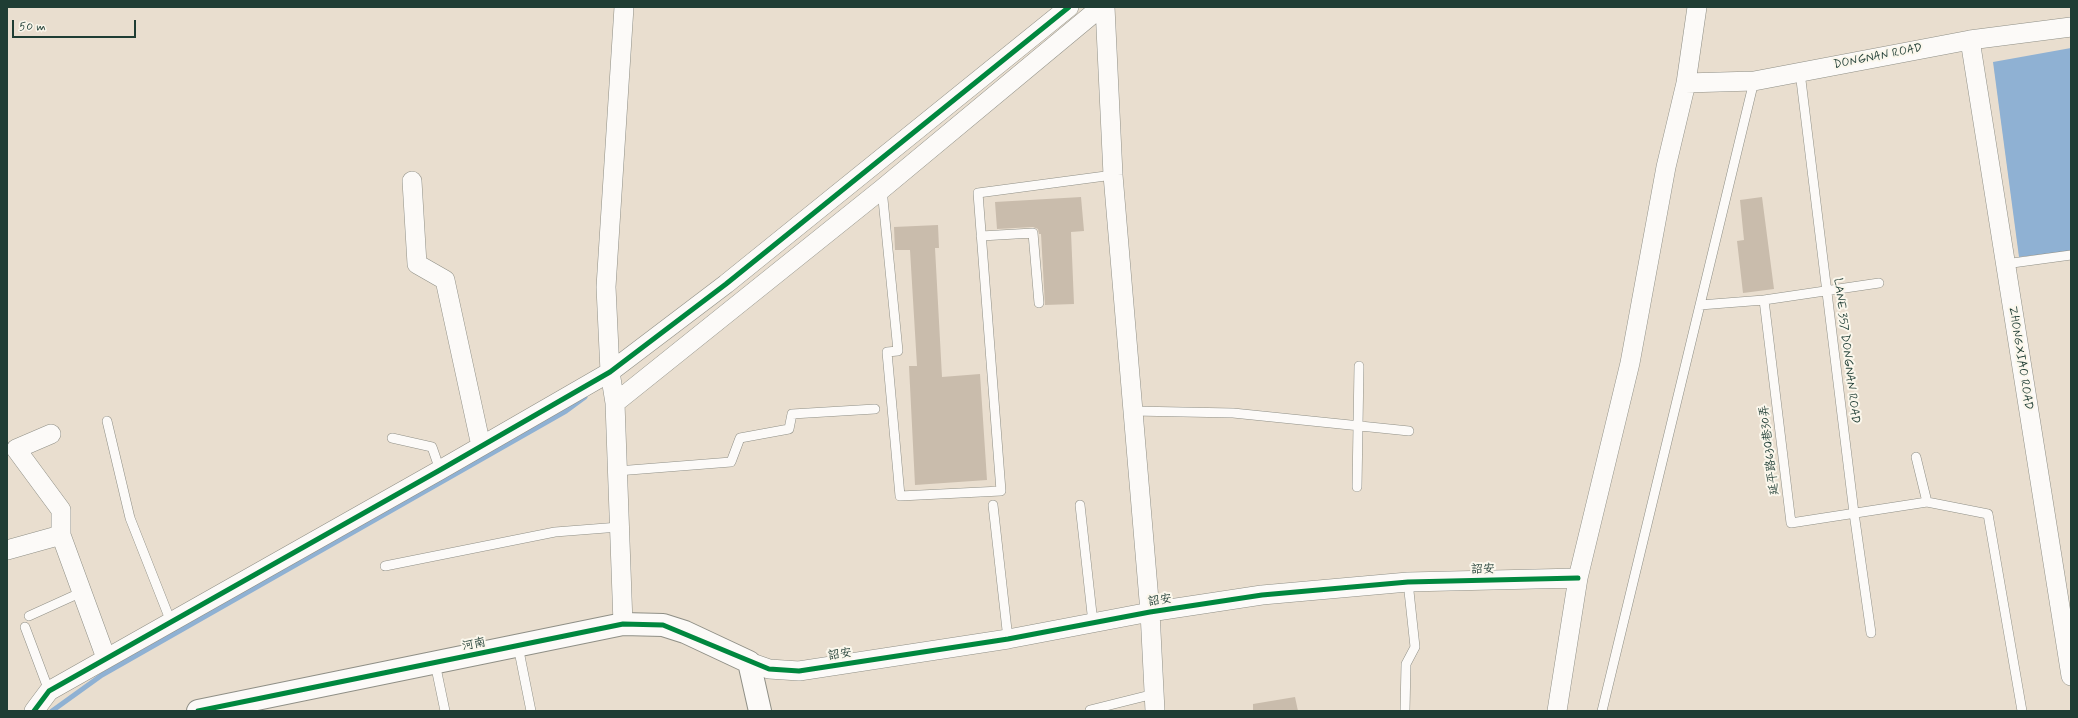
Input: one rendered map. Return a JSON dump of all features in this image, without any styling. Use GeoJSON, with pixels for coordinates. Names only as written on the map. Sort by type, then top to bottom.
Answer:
{"type":"FeatureCollection","features":[{"type":"Feature","properties":{"kind":"street"},"geometry":{"type":"LineString","coordinates":[[623,624],[614,403],[610,372],[606,287],[624,7]]}},
{"type":"Feature","properties":{"kind":"street"},"geometry":{"type":"LineString","coordinates":[[34,711],[49,691],[610,372],[726,284],[1069,7]]}},
{"type":"Feature","properties":{"kind":"street"},"geometry":{"type":"LineString","coordinates":[[614,403],[882,189],[1101,7]]}},
{"type":"Feature","properties":{"kind":"street"},"geometry":{"type":"LineString","coordinates":[[1105,7],[1113,175],[1150,612],[1155,703]]}},
{"type":"Feature","properties":{"kind":"street"},"geometry":{"type":"LineString","coordinates":[[1557,711],[1578,578],[1630,363],[1666,167],[1686,83],[1697,7]]}},
{"type":"Feature","properties":{"kind":"street","name":"DONGNAN ROAD"},"geometry":{"type":"LineString","coordinates":[[1686,83],[1754,81],[1970,40],[2071,27]]}},
{"type":"Feature","properties":{"kind":"street","name":"ZHONGXIAO ROAD"},"geometry":{"type":"LineString","coordinates":[[1970,40],[2071,676]]}},
{"type":"Feature","properties":{"kind":"street"},"geometry":{"type":"LineString","coordinates":[[412,180],[416,264],[445,280],[481,446]]}},
{"type":"Feature","properties":{"kind":"street"},"geometry":{"type":"LineString","coordinates":[[52,434],[16,449],[61,510],[61,535],[106,658]]}},
{"type":"Feature","properties":{"kind":"street"},"geometry":{"type":"LineString","coordinates":[[7,550],[61,535]]}},
{"type":"Feature","properties":{"kind":"street","name":"詔安"},"geometry":{"type":"LineString","coordinates":[[749,662],[769,668],[799,671],[1008,639],[1150,612],[1262,595],[1408,582],[1578,578]]}},
{"type":"Feature","properties":{"kind":"street","name":"河南"},"geometry":{"type":"LineString","coordinates":[[198,711],[257,705],[435,663],[623,624],[664,625],[685,632],[749,662]]}},
{"type":"Feature","properties":{"kind":"street"},"geometry":{"type":"LineString","coordinates":[[749,662],[760,711]]}},
{"type":"Feature","properties":{"kind":"lane","name":"LANE 357 DONGNAN ROAD"},"geometry":{"type":"LineString","coordinates":[[1800,72],[1854,513],[1871,633]]}},
{"type":"Feature","properties":{"kind":"lane"},"geometry":{"type":"LineString","coordinates":[[1602,711],[1754,81]]}},
{"type":"Feature","properties":{"kind":"lane"},"geometry":{"type":"LineString","coordinates":[[882,189],[898,351],[888,352],[900,496],[1001,491],[978,193],[1113,175]]}},
{"type":"Feature","properties":{"kind":"lane"},"geometry":{"type":"LineString","coordinates":[[981,236],[1033,233],[1039,303]]}},
{"type":"Feature","properties":{"kind":"lane"},"geometry":{"type":"LineString","coordinates":[[2006,264],[2071,255]]}},
{"type":"Feature","properties":{"kind":"lane"},"geometry":{"type":"LineString","coordinates":[[1700,305],[1764,300],[1879,283]]}},
{"type":"Feature","properties":{"kind":"lane","name":"延平路630巷30弄"},"geometry":{"type":"LineString","coordinates":[[1764,300],[1790,523],[1927,502],[1988,514],[2022,711]]}},
{"type":"Feature","properties":{"kind":"lane"},"geometry":{"type":"LineString","coordinates":[[1357,487],[1359,366]]}},
{"type":"Feature","properties":{"kind":"lane"},"geometry":{"type":"LineString","coordinates":[[617,471],[731,462],[740,438],[789,430],[792,414],[875,409]]}},
{"type":"Feature","properties":{"kind":"lane"},"geometry":{"type":"LineString","coordinates":[[1133,411],[1233,413],[1409,431]]}},
{"type":"Feature","properties":{"kind":"lane"},"geometry":{"type":"LineString","coordinates":[[108,421],[130,518],[171,622]]}},
{"type":"Feature","properties":{"kind":"lane"},"geometry":{"type":"LineString","coordinates":[[392,438],[432,447],[440,470]]}},
{"type":"Feature","properties":{"kind":"lane"},"geometry":{"type":"LineString","coordinates":[[1916,457],[1927,502]]}},
{"type":"Feature","properties":{"kind":"lane"},"geometry":{"type":"LineString","coordinates":[[993,505],[1008,639]]}},
{"type":"Feature","properties":{"kind":"lane"},"geometry":{"type":"LineString","coordinates":[[1080,505],[1093,623]]}},
{"type":"Feature","properties":{"kind":"lane"},"geometry":{"type":"LineString","coordinates":[[385,566],[555,532],[619,527]]}},
{"type":"Feature","properties":{"kind":"lane"},"geometry":{"type":"LineString","coordinates":[[1404,711],[1406,664],[1415,647],[1408,582]]}},
{"type":"Feature","properties":{"kind":"lane"},"geometry":{"type":"LineString","coordinates":[[29,616],[82,592]]}},
{"type":"Feature","properties":{"kind":"lane"},"geometry":{"type":"LineString","coordinates":[[25,627],[49,691]]}},
{"type":"Feature","properties":{"kind":"lane"},"geometry":{"type":"LineString","coordinates":[[518,646],[531,711]]}},
{"type":"Feature","properties":{"kind":"lane"},"geometry":{"type":"LineString","coordinates":[[435,663],[445,711]]}},
{"type":"Feature","properties":{"kind":"lane"},"geometry":{"type":"LineString","coordinates":[[1090,710],[1155,703]]}},
{"type":"Feature","properties":{"kind":"water"},"geometry":{"type":"Polygon","coordinates":[[[2071,48],[2071,251],[2019,257],[1993,62],[2071,48]]]}},
{"type":"Feature","properties":{"kind":"building"},"geometry":{"type":"Polygon","coordinates":[[[1081,197],[1084,231],[1071,232],[1074,304],[1045,305],[1041,234],[1039,234],[1038,229],[1033,227],[997,229],[995,202],[1081,197]]]}},
{"type":"Feature","properties":{"kind":"building"},"geometry":{"type":"Polygon","coordinates":[[[1762,197],[1774,289],[1743,293],[1737,241],[1744,240],[1740,200],[1762,197]]]}},
{"type":"Feature","properties":{"kind":"building"},"geometry":{"type":"Polygon","coordinates":[[[938,225],[939,248],[935,248],[942,377],[980,374],[987,480],[915,485],[909,366],[917,366],[910,250],[895,250],[894,227],[938,225]]]}},
{"type":"Feature","properties":{"kind":"building"},"geometry":{"type":"Polygon","coordinates":[[[1295,697],[1298,711],[1253,711],[1253,704],[1295,697]]]}},
{"type":"Feature","properties":{"kind":"waterway"},"geometry":{"type":"LineString","coordinates":[[52,711],[102,675],[566,411],[585,397]]}},
{"type":"Feature","properties":{"kind":"cycle path"},"geometry":{"type":"LineString","coordinates":[[34,711],[49,691],[610,372],[726,284],[1069,7]]}},
{"type":"Feature","properties":{"kind":"cycle path"},"geometry":{"type":"LineString","coordinates":[[198,711],[623,624],[663,625],[769,669],[799,671],[1008,639],[1150,612],[1262,595],[1408,582],[1578,578]]}}]}
